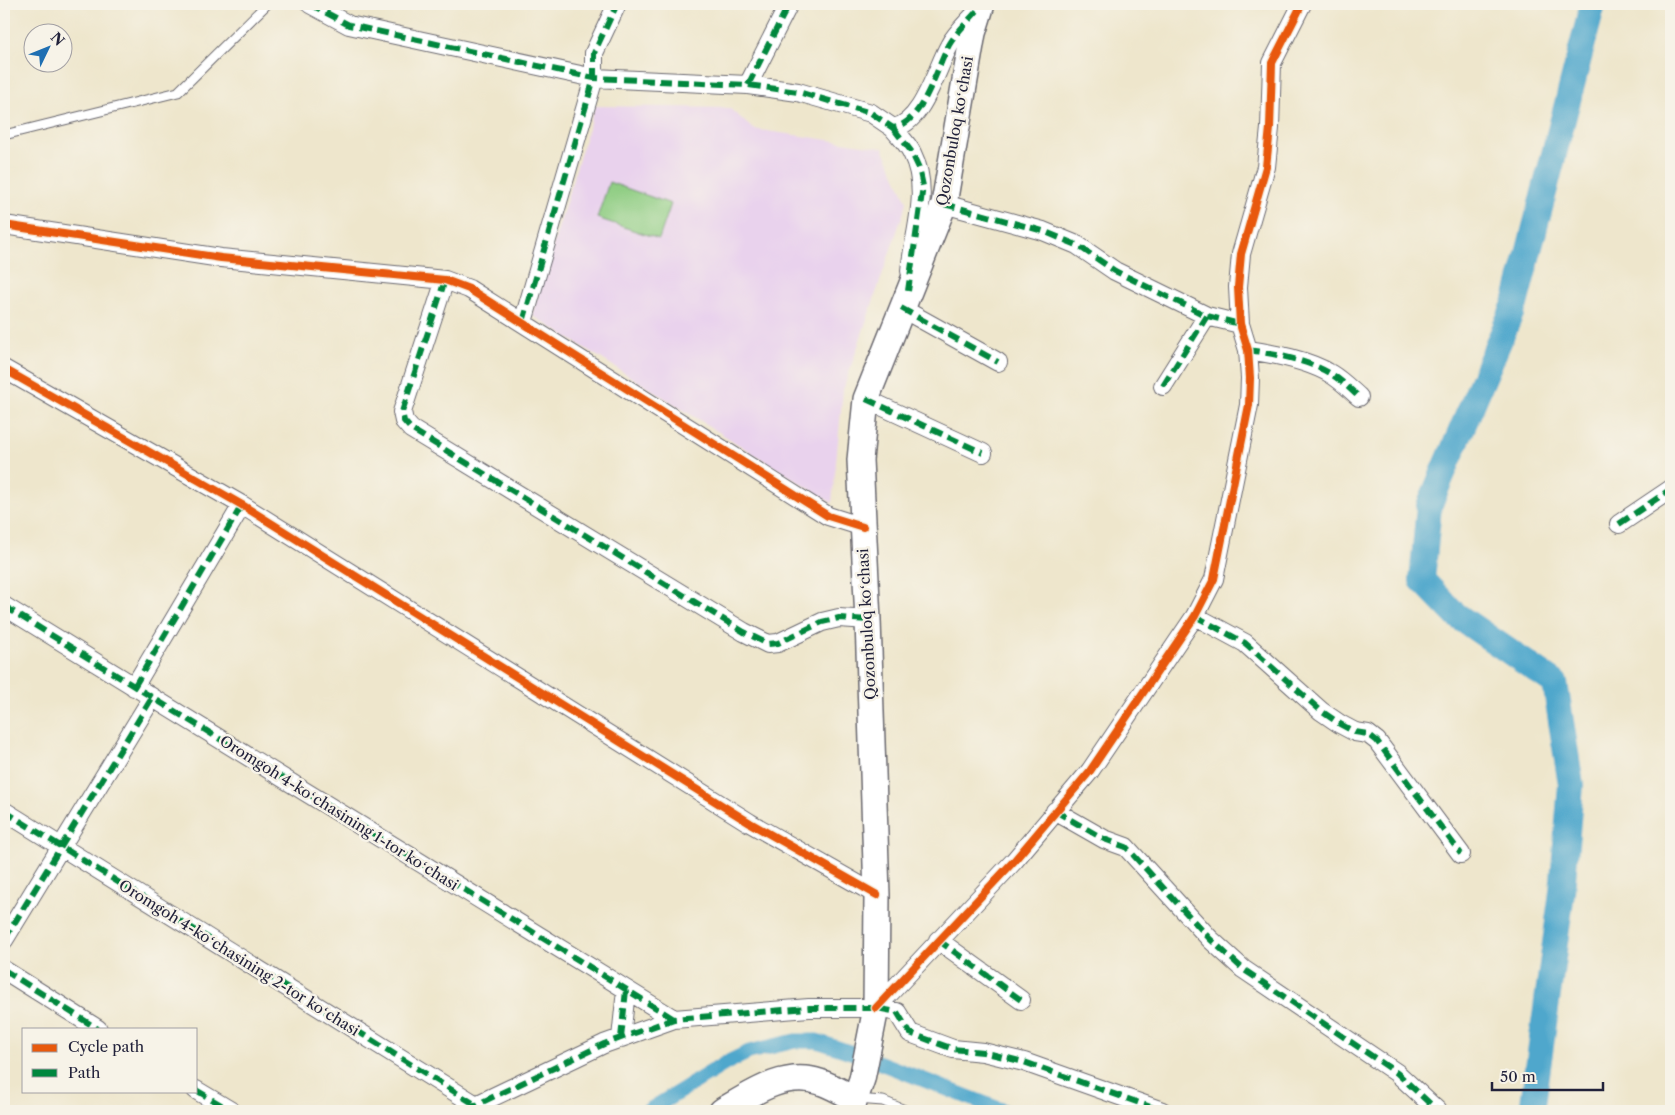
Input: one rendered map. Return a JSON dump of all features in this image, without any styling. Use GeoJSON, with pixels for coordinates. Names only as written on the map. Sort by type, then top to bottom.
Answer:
{"type":"FeatureCollection","features":[{"type":"Feature","properties":{"kind":"main road","name":"Qozonbuloq koʻchasi"},"geometry":{"type":"LineString","coordinates":[[856,1096],[875,1018],[877,895],[868,620],[860,460],[866,399],[904,299],[944,204],[973,33],[982,5]]}},
{"type":"Feature","properties":{"kind":"main road"},"geometry":{"type":"LineString","coordinates":[[722,1111],[767,1086],[792,1079],[821,1082],[856,1096]]}},
{"type":"Feature","properties":{"kind":"street"},"geometry":{"type":"LineString","coordinates":[[310,4],[349,25],[594,78],[748,85],[798,92],[871,113],[893,128],[911,151],[919,168],[922,186],[904,299],[998,362]]}},
{"type":"Feature","properties":{"kind":"street"},"geometry":{"type":"LineString","coordinates":[[523,322],[594,78],[594,53],[617,4]]}},
{"type":"Feature","properties":{"kind":"street"},"geometry":{"type":"LineString","coordinates":[[748,85],[789,4]]}},
{"type":"Feature","properties":{"kind":"street"},"geometry":{"type":"LineString","coordinates":[[875,1018],[938,940],[1014,862],[1054,811],[1090,771],[1195,616],[1214,578],[1249,405],[1248,350],[1240,324],[1238,287],[1241,254],[1266,167],[1270,128],[1272,63],[1302,4]]}},
{"type":"Feature","properties":{"kind":"street"},"geometry":{"type":"LineString","coordinates":[[893,128],[907,124],[914,117],[949,45],[982,5]]}},
{"type":"Feature","properties":{"kind":"street"},"geometry":{"type":"LineString","coordinates":[[944,204],[1043,231],[1077,245],[1115,271],[1207,316],[1240,324]]}},
{"type":"Feature","properties":{"kind":"street"},"geometry":{"type":"LineString","coordinates":[[4,225],[221,258],[445,280],[469,289],[523,322],[828,516],[863,528]]}},
{"type":"Feature","properties":{"kind":"street"},"geometry":{"type":"LineString","coordinates":[[445,280],[402,412],[404,421],[411,429],[744,632],[768,644],[778,643],[822,622],[839,618],[868,620]]}},
{"type":"Feature","properties":{"kind":"street"},"geometry":{"type":"LineString","coordinates":[[1163,386],[1207,316]]}},
{"type":"Feature","properties":{"kind":"street"},"geometry":{"type":"LineString","coordinates":[[1248,350],[1280,356],[1317,368],[1330,374],[1359,397]]}},
{"type":"Feature","properties":{"kind":"street"},"geometry":{"type":"LineString","coordinates":[[4,369],[242,505],[750,823],[877,895]]}},
{"type":"Feature","properties":{"kind":"street"},"geometry":{"type":"LineString","coordinates":[[866,399],[983,453]]}},
{"type":"Feature","properties":{"kind":"street"},"geometry":{"type":"LineString","coordinates":[[1619,524],[1671,489]]}},
{"type":"Feature","properties":{"kind":"street"},"geometry":{"type":"LineString","coordinates":[[134,687],[242,505]]}},
{"type":"Feature","properties":{"kind":"street","name":"Oromgoh 4-koʻchasining 1-tor koʻchasi"},"geometry":{"type":"LineString","coordinates":[[4,606],[674,1019]]}},
{"type":"Feature","properties":{"kind":"street"},"geometry":{"type":"LineString","coordinates":[[1195,616],[1245,643],[1327,715],[1354,732],[1368,734],[1378,741],[1461,854]]}},
{"type":"Feature","properties":{"kind":"street"},"geometry":{"type":"LineString","coordinates":[[4,940],[152,698]]}},
{"type":"Feature","properties":{"kind":"street","name":"Oromgoh 4-koʻchasining 2-tor koʻchasi"},"geometry":{"type":"LineString","coordinates":[[4,811],[472,1108]]}},
{"type":"Feature","properties":{"kind":"street"},"geometry":{"type":"LineString","coordinates":[[1054,811],[1104,839],[1126,847],[1210,939],[1243,969],[1397,1072],[1438,1111]]}},
{"type":"Feature","properties":{"kind":"street"},"geometry":{"type":"LineString","coordinates":[[938,940],[1021,1000]]}},
{"type":"Feature","properties":{"kind":"street"},"geometry":{"type":"LineString","coordinates":[[4,970],[96,1028]]}},
{"type":"Feature","properties":{"kind":"street"},"geometry":{"type":"LineString","coordinates":[[622,1038],[626,990]]}},
{"type":"Feature","properties":{"kind":"street"},"geometry":{"type":"LineString","coordinates":[[472,1108],[622,1038],[674,1019],[808,1008],[875,1018],[897,1012],[910,1033],[953,1049],[983,1052],[1024,1062],[1162,1111]]}},
{"type":"Feature","properties":{"kind":"street"},"geometry":{"type":"LineString","coordinates":[[198,1091],[231,1111]]}},
{"type":"Feature","properties":{"kind":"lane"},"geometry":{"type":"LineString","coordinates":[[4,135],[178,92],[267,4]]}},
{"type":"Feature","properties":{"kind":"lane"},"geometry":{"type":"LineString","coordinates":[[856,1096],[883,1101],[907,1111]]}},
{"type":"Feature","properties":{"kind":"shaded area"},"geometry":{"type":"Polygon","coordinates":[[[595,106],[729,108],[753,129],[883,148],[907,202],[843,390],[832,503],[532,315],[595,106]]]}},
{"type":"Feature","properties":{"kind":"green space"},"geometry":{"type":"Polygon","coordinates":[[[609,182],[671,204],[659,239],[597,218],[609,182]]]}},
{"type":"Feature","properties":{"kind":"waterway"},"geometry":{"type":"LineString","coordinates":[[1532,1111],[1562,892],[1571,785],[1555,683],[1456,615],[1422,580],[1429,506],[1515,304],[1593,4]]}},
{"type":"Feature","properties":{"kind":"waterway"},"geometry":{"type":"LineString","coordinates":[[648,1111],[726,1063],[749,1052],[795,1041],[817,1041],[865,1057],[1004,1111]]}},
{"type":"Feature","properties":{"kind":"marked path"},"geometry":{"type":"LineString","coordinates":[[310,4],[349,25],[594,78],[748,85],[798,92],[871,113],[893,128],[903,124],[913,116],[927,94],[949,45],[981,6]]}},
{"type":"Feature","properties":{"kind":"marked path"},"geometry":{"type":"LineString","coordinates":[[523,322],[594,78],[594,53],[617,4]]}},
{"type":"Feature","properties":{"kind":"marked path"},"geometry":{"type":"LineString","coordinates":[[748,85],[789,4]]}},
{"type":"Feature","properties":{"kind":"marked path"},"geometry":{"type":"LineString","coordinates":[[893,128],[911,151],[919,168],[923,186],[908,291]]}},
{"type":"Feature","properties":{"kind":"marked path"},"geometry":{"type":"LineString","coordinates":[[944,204],[1043,231],[1077,245],[1115,271],[1207,316],[1240,324]]}},
{"type":"Feature","properties":{"kind":"marked path"},"geometry":{"type":"LineString","coordinates":[[445,280],[402,412],[404,421],[411,429],[744,632],[768,644],[778,643],[822,622],[839,618],[868,620]]}},
{"type":"Feature","properties":{"kind":"marked path"},"geometry":{"type":"LineString","coordinates":[[901,308],[998,362]]}},
{"type":"Feature","properties":{"kind":"marked path"},"geometry":{"type":"LineString","coordinates":[[1163,386],[1207,316]]}},
{"type":"Feature","properties":{"kind":"marked path"},"geometry":{"type":"LineString","coordinates":[[1248,350],[1302,361],[1322,369],[1335,376],[1359,397]]}},
{"type":"Feature","properties":{"kind":"marked path"},"geometry":{"type":"LineString","coordinates":[[866,399],[983,453]]}},
{"type":"Feature","properties":{"kind":"marked path"},"geometry":{"type":"LineString","coordinates":[[1619,524],[1671,489]]}},
{"type":"Feature","properties":{"kind":"marked path"},"geometry":{"type":"LineString","coordinates":[[134,687],[242,505]]}},
{"type":"Feature","properties":{"kind":"marked path"},"geometry":{"type":"LineString","coordinates":[[4,606],[674,1019]]}},
{"type":"Feature","properties":{"kind":"marked path"},"geometry":{"type":"LineString","coordinates":[[1195,616],[1245,643],[1321,711],[1340,724],[1355,732],[1368,734],[1377,741],[1461,854]]}},
{"type":"Feature","properties":{"kind":"marked path"},"geometry":{"type":"LineString","coordinates":[[4,940],[152,698]]}},
{"type":"Feature","properties":{"kind":"marked path"},"geometry":{"type":"LineString","coordinates":[[4,811],[476,1105]]}},
{"type":"Feature","properties":{"kind":"marked path"},"geometry":{"type":"LineString","coordinates":[[1055,811],[1104,839],[1126,847],[1210,939],[1243,969],[1397,1073],[1438,1111]]}},
{"type":"Feature","properties":{"kind":"marked path"},"geometry":{"type":"LineString","coordinates":[[938,940],[1021,1000]]}},
{"type":"Feature","properties":{"kind":"marked path"},"geometry":{"type":"LineString","coordinates":[[4,970],[96,1028]]}},
{"type":"Feature","properties":{"kind":"marked path"},"geometry":{"type":"LineString","coordinates":[[621,1038],[626,990]]}},
{"type":"Feature","properties":{"kind":"marked path"},"geometry":{"type":"LineString","coordinates":[[468,1111],[476,1105],[604,1044],[674,1019],[809,1008],[876,1008],[897,1012],[910,1033],[953,1049],[983,1052],[1024,1062],[1162,1111]]}},
{"type":"Feature","properties":{"kind":"marked path"},"geometry":{"type":"LineString","coordinates":[[198,1091],[231,1111]]}},
{"type":"Feature","properties":{"kind":"cycle path"},"geometry":{"type":"LineString","coordinates":[[876,1008],[1014,861],[1090,771],[1195,616],[1214,579],[1249,405],[1248,350],[1240,324],[1238,287],[1241,254],[1266,167],[1270,128],[1272,63],[1302,4]]}},
{"type":"Feature","properties":{"kind":"cycle path"},"geometry":{"type":"LineString","coordinates":[[4,225],[221,258],[445,280],[469,289],[828,516],[863,527]]}},
{"type":"Feature","properties":{"kind":"cycle path"},"geometry":{"type":"LineString","coordinates":[[4,369],[242,505],[750,823],[877,895]]}}]}
